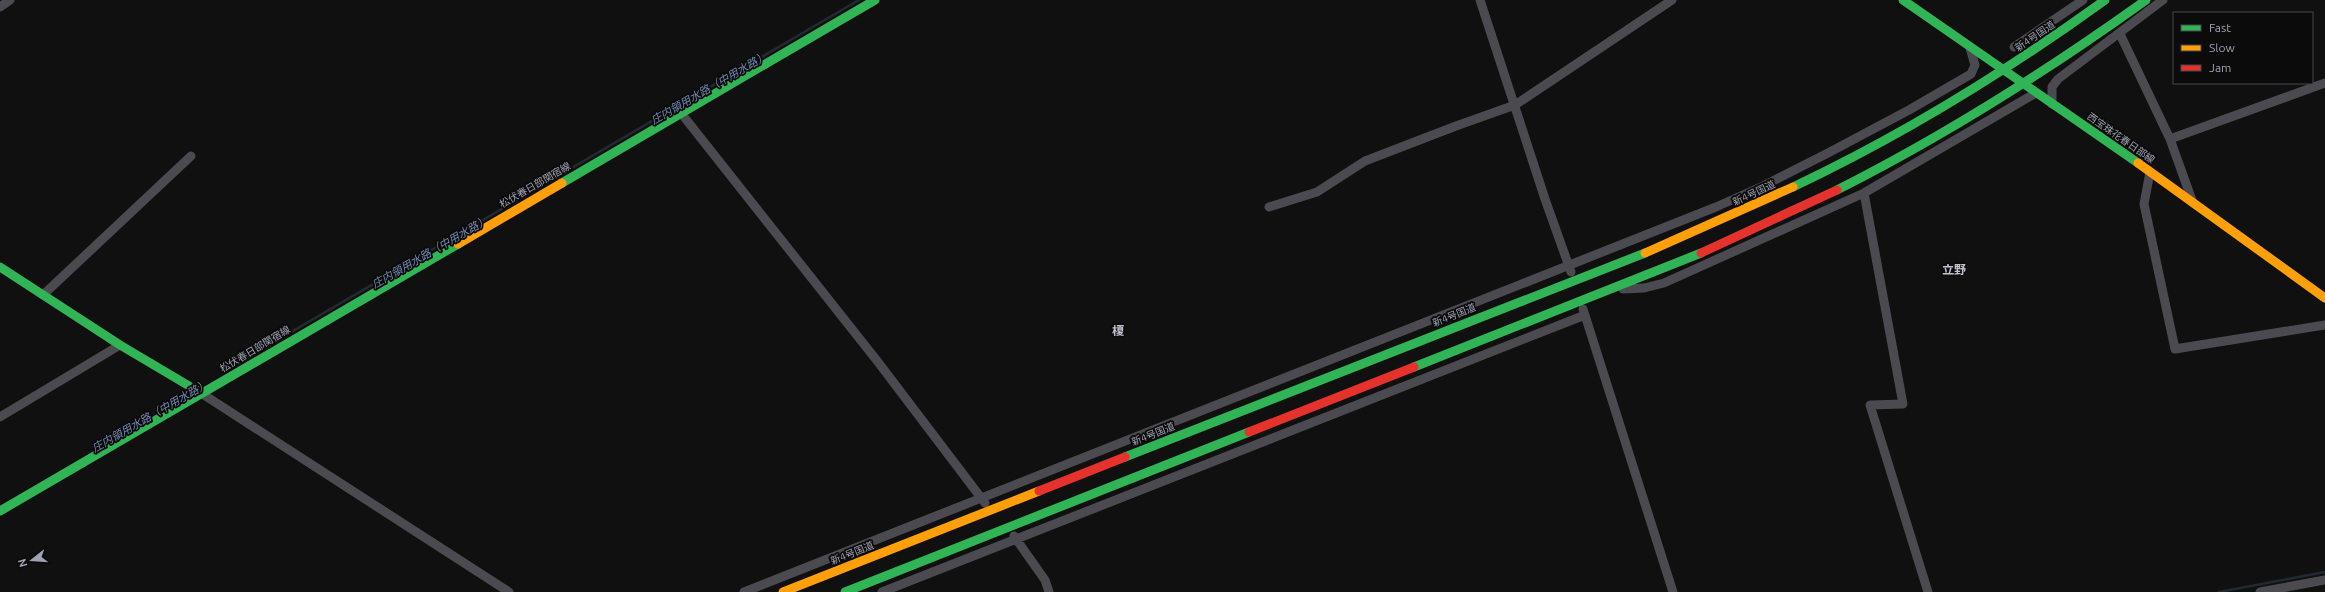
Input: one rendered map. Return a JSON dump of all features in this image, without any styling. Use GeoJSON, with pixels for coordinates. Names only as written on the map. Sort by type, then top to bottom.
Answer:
{"type":"FeatureCollection","features":[{"type":"Feature","properties":{"kind":"main road","name":"松伏春日部関宿線"},"geometry":{"type":"LineString","coordinates":[[0,511],[874,0]]}},
{"type":"Feature","properties":{"kind":"main road","name":"西宝珠花春日部線"},"geometry":{"type":"LineString","coordinates":[[1903,0],[2002,71],[2150,172],[2264,256],[2325,298]]}},
{"type":"Feature","properties":{"kind":"main road","name":"新4号国道"},"geometry":{"type":"LineString","coordinates":[[783,592],[1700,229],[1798,185],[1880,142],[2002,71],[2105,0]]}},
{"type":"Feature","properties":{"kind":"main road"},"geometry":{"type":"LineString","coordinates":[[845,592],[1614,289],[1714,248],[1801,208],[1884,166],[2023,85],[2146,0]]}},
{"type":"Feature","properties":{"kind":"main road"},"geometry":{"type":"LineString","coordinates":[[0,267],[120,345],[201,393]]}},
{"type":"Feature","properties":{"kind":"street"},"geometry":{"type":"LineString","coordinates":[[0,7],[10,0]]}},
{"type":"Feature","properties":{"kind":"street"},"geometry":{"type":"LineString","coordinates":[[1480,0],[1574,280]]}},
{"type":"Feature","properties":{"kind":"street"},"geometry":{"type":"LineString","coordinates":[[1269,206],[1317,192],[1365,161],[1515,105],[1672,0]]}},
{"type":"Feature","properties":{"kind":"street"},"geometry":{"type":"LineString","coordinates":[[2014,47],[2083,0]]}},
{"type":"Feature","properties":{"kind":"street"},"geometry":{"type":"LineString","coordinates":[[2052,104],[2052,86],[2058,79],[2120,34],[2163,0]]}},
{"type":"Feature","properties":{"kind":"street"},"geometry":{"type":"LineString","coordinates":[[2036,32],[2042,44]]}},
{"type":"Feature","properties":{"kind":"street"},"geometry":{"type":"LineString","coordinates":[[2120,34],[2170,139],[2193,204]]}},
{"type":"Feature","properties":{"kind":"street"},"geometry":{"type":"LineString","coordinates":[[744,592],[1569,266],[1763,186],[1909,110],[1971,74],[1975,65],[1970,48]]}},
{"type":"Feature","properties":{"kind":"street"},"geometry":{"type":"LineString","coordinates":[[2170,139],[2325,83]]}},
{"type":"Feature","properties":{"kind":"street"},"geometry":{"type":"LineString","coordinates":[[1614,289],[1644,288],[1664,283],[1864,193],[2036,93]]}},
{"type":"Feature","properties":{"kind":"street"},"geometry":{"type":"LineString","coordinates":[[1983,109],[1987,122]]}},
{"type":"Feature","properties":{"kind":"street"},"geometry":{"type":"LineString","coordinates":[[681,113],[878,362],[981,499],[991,510]]}},
{"type":"Feature","properties":{"kind":"street"},"geometry":{"type":"LineString","coordinates":[[43,295],[191,156]]}},
{"type":"Feature","properties":{"kind":"street"},"geometry":{"type":"LineString","coordinates":[[2150,172],[2144,204],[2174,349],[2325,325]]}},
{"type":"Feature","properties":{"kind":"street"},"geometry":{"type":"LineString","coordinates":[[1864,193],[1903,404],[1870,405],[1928,592]]}},
{"type":"Feature","properties":{"kind":"street"},"geometry":{"type":"LineString","coordinates":[[1580,302],[1673,592]]}},
{"type":"Feature","properties":{"kind":"street"},"geometry":{"type":"LineString","coordinates":[[882,592],[1584,315]]}},
{"type":"Feature","properties":{"kind":"street"},"geometry":{"type":"LineString","coordinates":[[0,417],[120,345]]}},
{"type":"Feature","properties":{"kind":"street"},"geometry":{"type":"LineString","coordinates":[[201,393],[509,592]]}},
{"type":"Feature","properties":{"kind":"street"},"geometry":{"type":"LineString","coordinates":[[1008,527],[1045,580],[1049,592]]}},
{"type":"Feature","properties":{"kind":"street"},"geometry":{"type":"LineString","coordinates":[[2260,592],[2325,580]]}},
{"type":"Feature","properties":{"kind":"waterway","name":"庄内領用水路（中用水路）"},"geometry":{"type":"LineString","coordinates":[[240,362],[859,0]]}},
{"type":"Feature","properties":{"kind":"waterway"},"geometry":{"type":"LineString","coordinates":[[2219,592],[2325,572]]}},
{"type":"Feature","properties":{"kind":"traffic: fast"},"geometry":{"type":"LineString","coordinates":[[562,183],[875,0]]}},
{"type":"Feature","properties":{"kind":"traffic: fast"},"geometry":{"type":"LineString","coordinates":[[1903,0],[2138,163]]}},
{"type":"Feature","properties":{"kind":"traffic: fast"},"geometry":{"type":"LineString","coordinates":[[1793,187],[1874,146],[1954,101],[2030,52],[2105,0]]}},
{"type":"Feature","properties":{"kind":"traffic: fast"},"geometry":{"type":"LineString","coordinates":[[1837,190],[1878,169],[1995,101],[2071,52],[2146,0]]}},
{"type":"Feature","properties":{"kind":"traffic: fast"},"geometry":{"type":"LineString","coordinates":[[0,511],[458,244]]}},
{"type":"Feature","properties":{"kind":"traffic: fast"},"geometry":{"type":"LineString","coordinates":[[1125,457],[1645,253]]}},
{"type":"Feature","properties":{"kind":"traffic: fast"},"geometry":{"type":"LineString","coordinates":[[1414,367],[1701,253]]}},
{"type":"Feature","properties":{"kind":"traffic: fast"},"geometry":{"type":"LineString","coordinates":[[0,267],[120,345],[201,393]]}},
{"type":"Feature","properties":{"kind":"traffic: fast"},"geometry":{"type":"LineString","coordinates":[[845,592],[1249,432]]}},
{"type":"Feature","properties":{"kind":"traffic: slow"},"geometry":{"type":"LineString","coordinates":[[2138,163],[2325,298]]}},
{"type":"Feature","properties":{"kind":"traffic: slow"},"geometry":{"type":"LineString","coordinates":[[458,244],[562,183]]}},
{"type":"Feature","properties":{"kind":"traffic: slow"},"geometry":{"type":"LineString","coordinates":[[1645,253],[1793,187]]}},
{"type":"Feature","properties":{"kind":"traffic: slow"},"geometry":{"type":"LineString","coordinates":[[783,592],[1039,491]]}},
{"type":"Feature","properties":{"kind":"traffic: jam"},"geometry":{"type":"LineString","coordinates":[[1701,253],[1837,190]]}},
{"type":"Feature","properties":{"kind":"traffic: jam"},"geometry":{"type":"LineString","coordinates":[[1249,432],[1414,367]]}},
{"type":"Feature","properties":{"kind":"traffic: jam"},"geometry":{"type":"LineString","coordinates":[[1039,491],[1125,457]]}},
{"type":"Feature","properties":{"kind":"district","name":"立野"},"geometry":{"type":"Point","coordinates":[1954,269]}},
{"type":"Feature","properties":{"kind":"district","name":"榎"},"geometry":{"type":"Point","coordinates":[1118,330]}}]}
